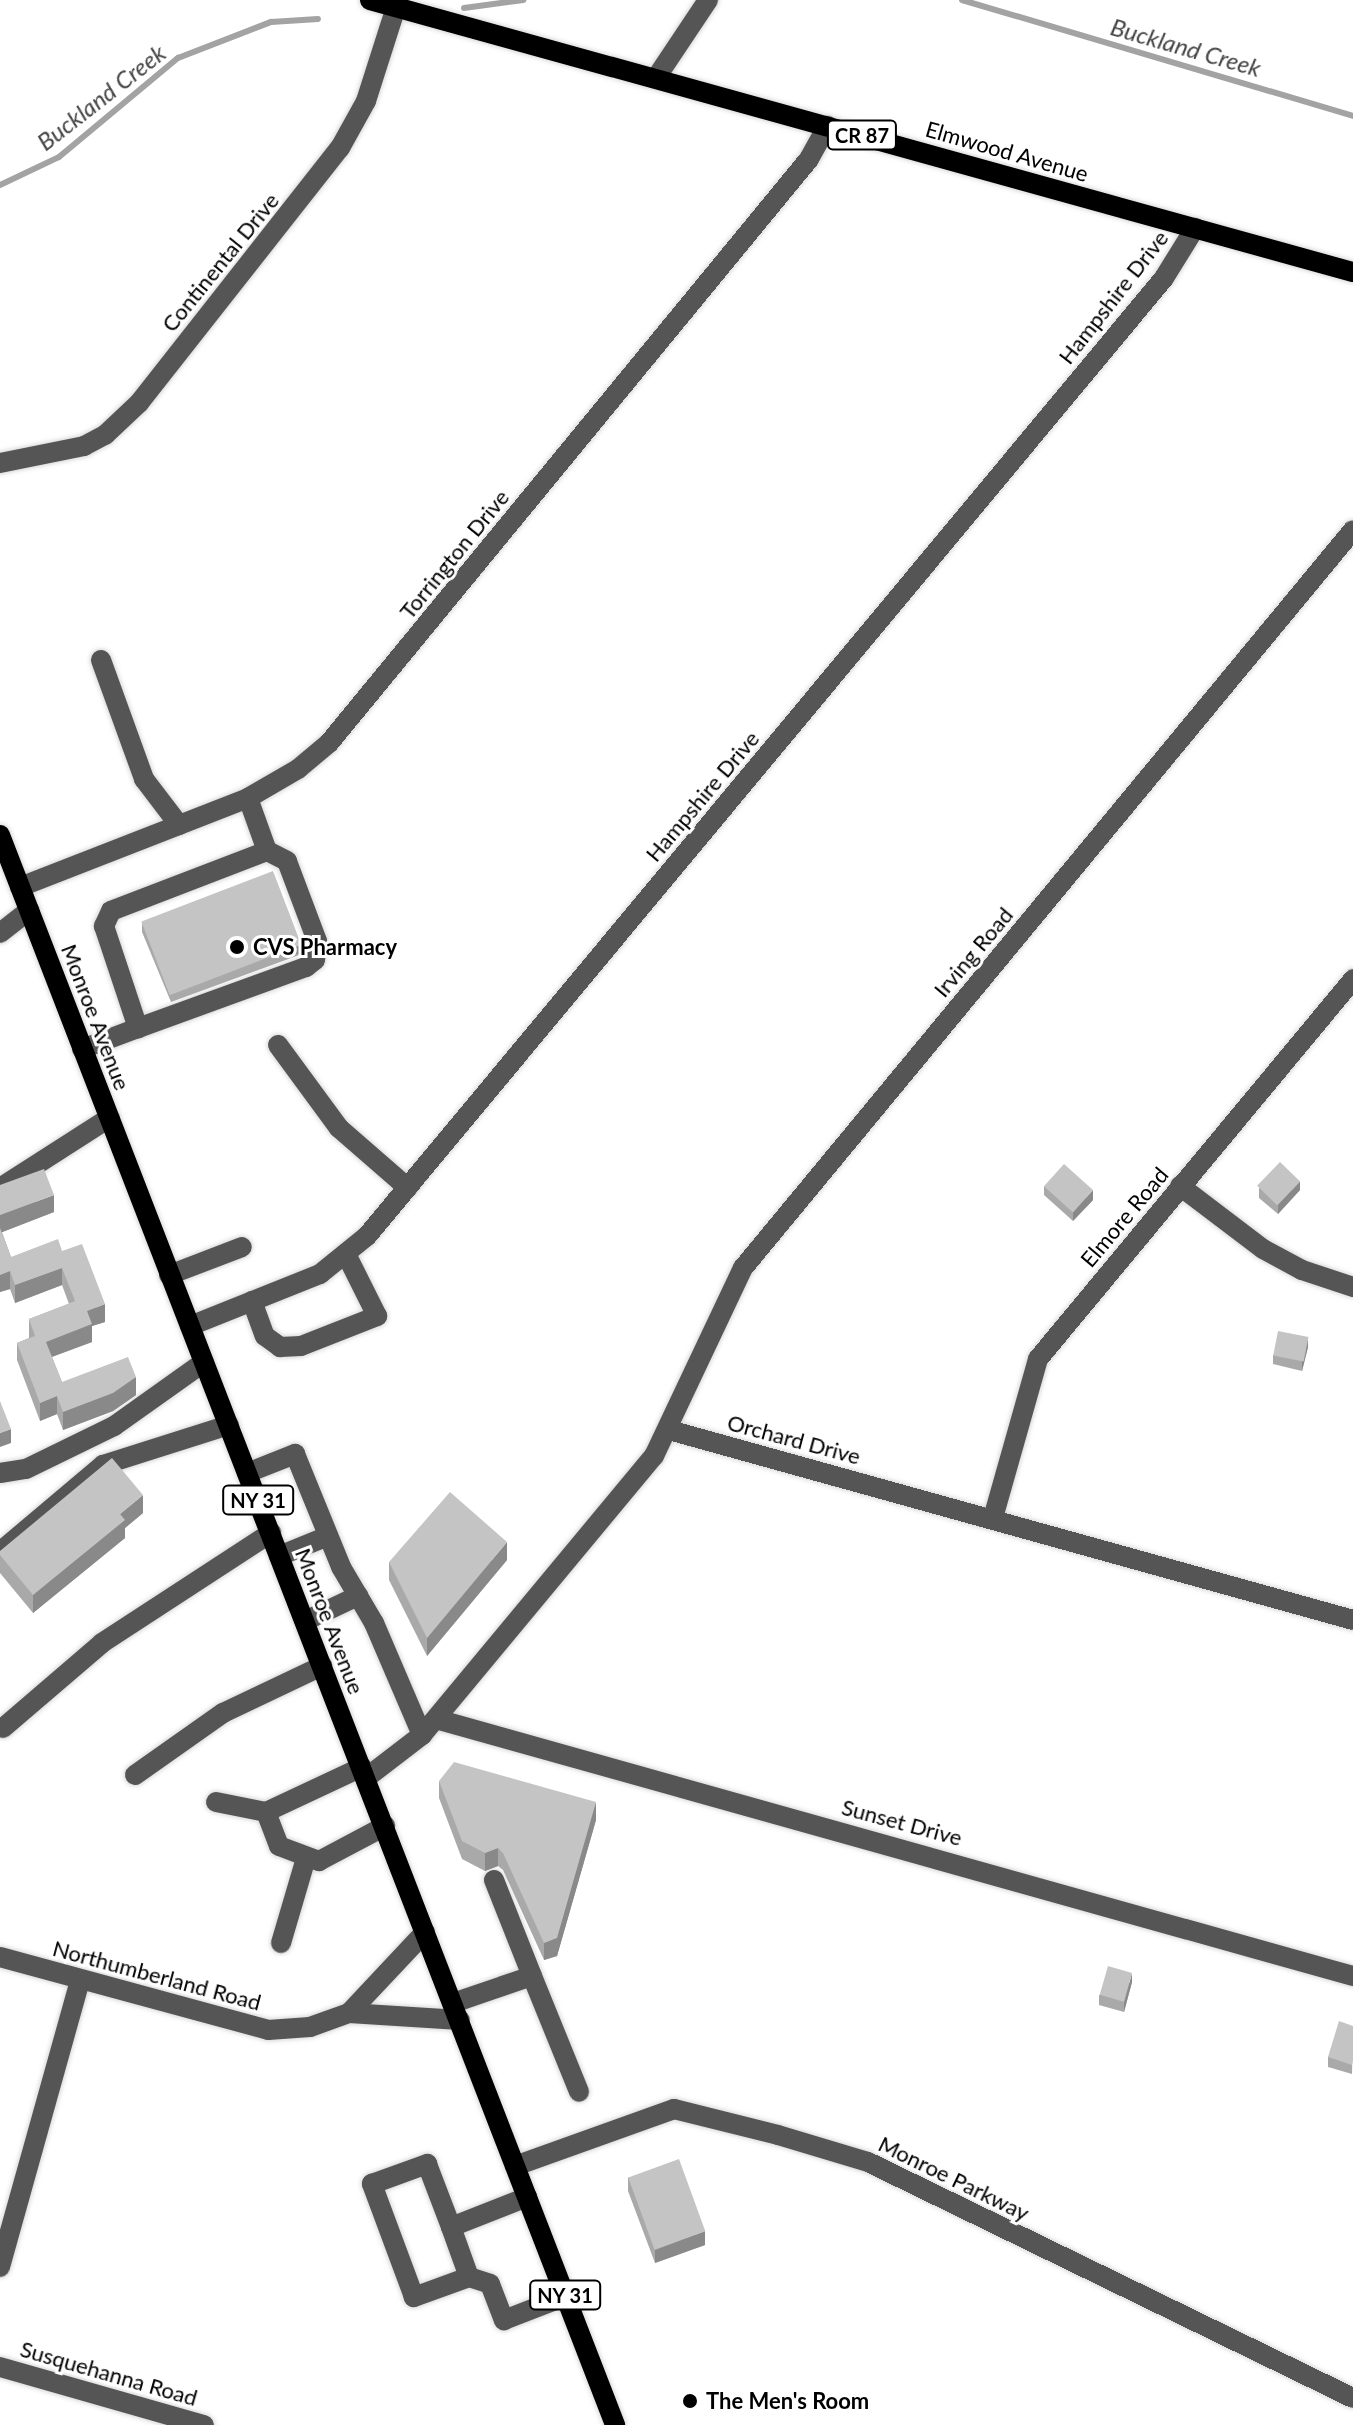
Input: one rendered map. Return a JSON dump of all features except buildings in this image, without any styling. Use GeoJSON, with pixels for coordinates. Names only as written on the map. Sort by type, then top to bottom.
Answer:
{"type":"FeatureCollection","features":[{"type":"Feature","properties":{"kind":"main road","name":"Elmwood Avenue"},"geometry":{"type":"LineString","coordinates":[[370,0],[1353,272]]}},
{"type":"Feature","properties":{"kind":"main road","name":"Monroe Avenue"},"geometry":{"type":"LineString","coordinates":[[0,835],[615,2425]]}},
{"type":"Feature","properties":{"kind":"street"},"geometry":{"type":"LineString","coordinates":[[656,78],[708,0]]}},
{"type":"Feature","properties":{"kind":"street","name":"Continental Drive"},"geometry":{"type":"LineString","coordinates":[[0,463],[84,446],[105,435],[139,403],[340,148],[366,101],[396,7]]}},
{"type":"Feature","properties":{"kind":"street","name":"Torrington Drive"},"geometry":{"type":"LineString","coordinates":[[20,887],[248,798],[298,769],[348,721],[809,159],[827,126]]}},
{"type":"Feature","properties":{"kind":"street","name":"Hampshire Drive"},"geometry":{"type":"LineString","coordinates":[[190,1326],[320,1274],[347,1256],[408,1188],[1164,278],[1195,228]]}},
{"type":"Feature","properties":{"kind":"street","name":"Irving Road"},"geometry":{"type":"LineString","coordinates":[[669,1430],[743,1268],[1353,530]]}},
{"type":"Feature","properties":{"kind":"street"},"geometry":{"type":"LineString","coordinates":[[101,660],[144,779],[179,825]]}},
{"type":"Feature","properties":{"kind":"street"},"geometry":{"type":"LineString","coordinates":[[82,1049],[315,960],[317,941],[287,861],[267,851],[248,798]]}},
{"type":"Feature","properties":{"kind":"street"},"geometry":{"type":"LineString","coordinates":[[138,1028],[104,926],[106,918],[267,851]]}},
{"type":"Feature","properties":{"kind":"street"},"geometry":{"type":"LineString","coordinates":[[0,933],[29,910]]}},
{"type":"Feature","properties":{"kind":"street","name":"Elmore Road"},"geometry":{"type":"LineString","coordinates":[[993,1518],[1038,1359],[1353,979]]}},
{"type":"Feature","properties":{"kind":"street"},"geometry":{"type":"LineString","coordinates":[[278,1045],[339,1128],[408,1188]]}},
{"type":"Feature","properties":{"kind":"street"},"geometry":{"type":"LineString","coordinates":[[0,1188],[109,1118]]}},
{"type":"Feature","properties":{"kind":"street"},"geometry":{"type":"LineString","coordinates":[[1180,1186],[1263,1249],[1302,1270],[1353,1287]]}},
{"type":"Feature","properties":{"kind":"street"},"geometry":{"type":"LineString","coordinates":[[169,1275],[242,1247]]}},
{"type":"Feature","properties":{"kind":"street"},"geometry":{"type":"LineString","coordinates":[[252,1301],[265,1336],[280,1347],[301,1346],[377,1316],[347,1256]]}},
{"type":"Feature","properties":{"kind":"street"},"geometry":{"type":"LineString","coordinates":[[0,1473],[26,1469],[114,1426],[204,1362]]}},
{"type":"Feature","properties":{"kind":"street"},"geometry":{"type":"LineString","coordinates":[[0,1552],[103,1465],[229,1425]]}},
{"type":"Feature","properties":{"kind":"street"},"geometry":{"type":"LineString","coordinates":[[216,1802],[266,1812],[364,1772],[422,1735],[654,1456],[669,1430]]}},
{"type":"Feature","properties":{"kind":"street","name":"Orchard Drive"},"geometry":{"type":"LineString","coordinates":[[669,1430],[1353,1620]]}},
{"type":"Feature","properties":{"kind":"street"},"geometry":{"type":"LineString","coordinates":[[247,1473],[295,1454],[328,1536],[422,1735]]}},
{"type":"Feature","properties":{"kind":"street"},"geometry":{"type":"LineString","coordinates":[[3,1728],[102,1643],[271,1533]]}},
{"type":"Feature","properties":{"kind":"street"},"geometry":{"type":"LineString","coordinates":[[279,1556],[328,1536]]}},
{"type":"Feature","properties":{"kind":"street"},"geometry":{"type":"LineString","coordinates":[[305,1621],[358,1596]]}},
{"type":"Feature","properties":{"kind":"street"},"geometry":{"type":"LineString","coordinates":[[135,1775],[223,1713],[322,1666]]}},
{"type":"Feature","properties":{"kind":"street","name":"Sunset Drive"},"geometry":{"type":"LineString","coordinates":[[436,1719],[1353,1976]]}},
{"type":"Feature","properties":{"kind":"street"},"geometry":{"type":"LineString","coordinates":[[266,1812],[279,1846],[319,1861],[385,1826]]}},
{"type":"Feature","properties":{"kind":"street"},"geometry":{"type":"LineString","coordinates":[[281,1943],[306,1858]]}},
{"type":"Feature","properties":{"kind":"street"},"geometry":{"type":"LineString","coordinates":[[494,1880],[579,2092]]}},
{"type":"Feature","properties":{"kind":"street","name":"Northumberland Road"},"geometry":{"type":"LineString","coordinates":[[349,2013],[425,1932]]}},
{"type":"Feature","properties":{"kind":"street","name":"Northumberland Road"},"geometry":{"type":"LineString","coordinates":[[0,1957],[268,2030],[310,2027],[349,2013],[456,2012]]}},
{"type":"Feature","properties":{"kind":"street"},"geometry":{"type":"LineString","coordinates":[[456,2012],[532,1976]]}},
{"type":"Feature","properties":{"kind":"street"},"geometry":{"type":"LineString","coordinates":[[0,2267],[80,1980]]}},
{"type":"Feature","properties":{"kind":"street","name":"Monroe Parkway"},"geometry":{"type":"LineString","coordinates":[[515,2166],[674,2109],[778,2135],[868,2162],[1353,2398]]}},
{"type":"Feature","properties":{"kind":"street"},"geometry":{"type":"LineString","coordinates":[[469,2277],[427,2164],[372,2184],[414,2297],[469,2277],[490,2284],[504,2320],[566,2296]]}},
{"type":"Feature","properties":{"kind":"street"},"geometry":{"type":"LineString","coordinates":[[451,2227],[527,2197]]}},
{"type":"Feature","properties":{"kind":"street","name":"Susquehanna Road"},"geometry":{"type":"LineString","coordinates":[[0,2367],[204,2425]]}},
{"type":"Feature","properties":{"kind":"waterway","name":"Buckland Creek"},"geometry":{"type":"LineString","coordinates":[[464,8],[523,0]]}},
{"type":"Feature","properties":{"kind":"waterway","name":"Buckland Creek"},"geometry":{"type":"LineString","coordinates":[[962,0],[1353,116]]}},
{"type":"Feature","properties":{"kind":"waterway","name":"Buckland Creek"},"geometry":{"type":"LineString","coordinates":[[0,185],[59,157],[178,58],[271,22],[318,19]]}},
{"type":"Feature","properties":{"kind":"place","name":"CVS Pharmacy"},"geometry":{"type":"Point","coordinates":[237,947]}},
{"type":"Feature","properties":{"kind":"place","name":"The Men's Room"},"geometry":{"type":"Point","coordinates":[690,2401]}}]}
